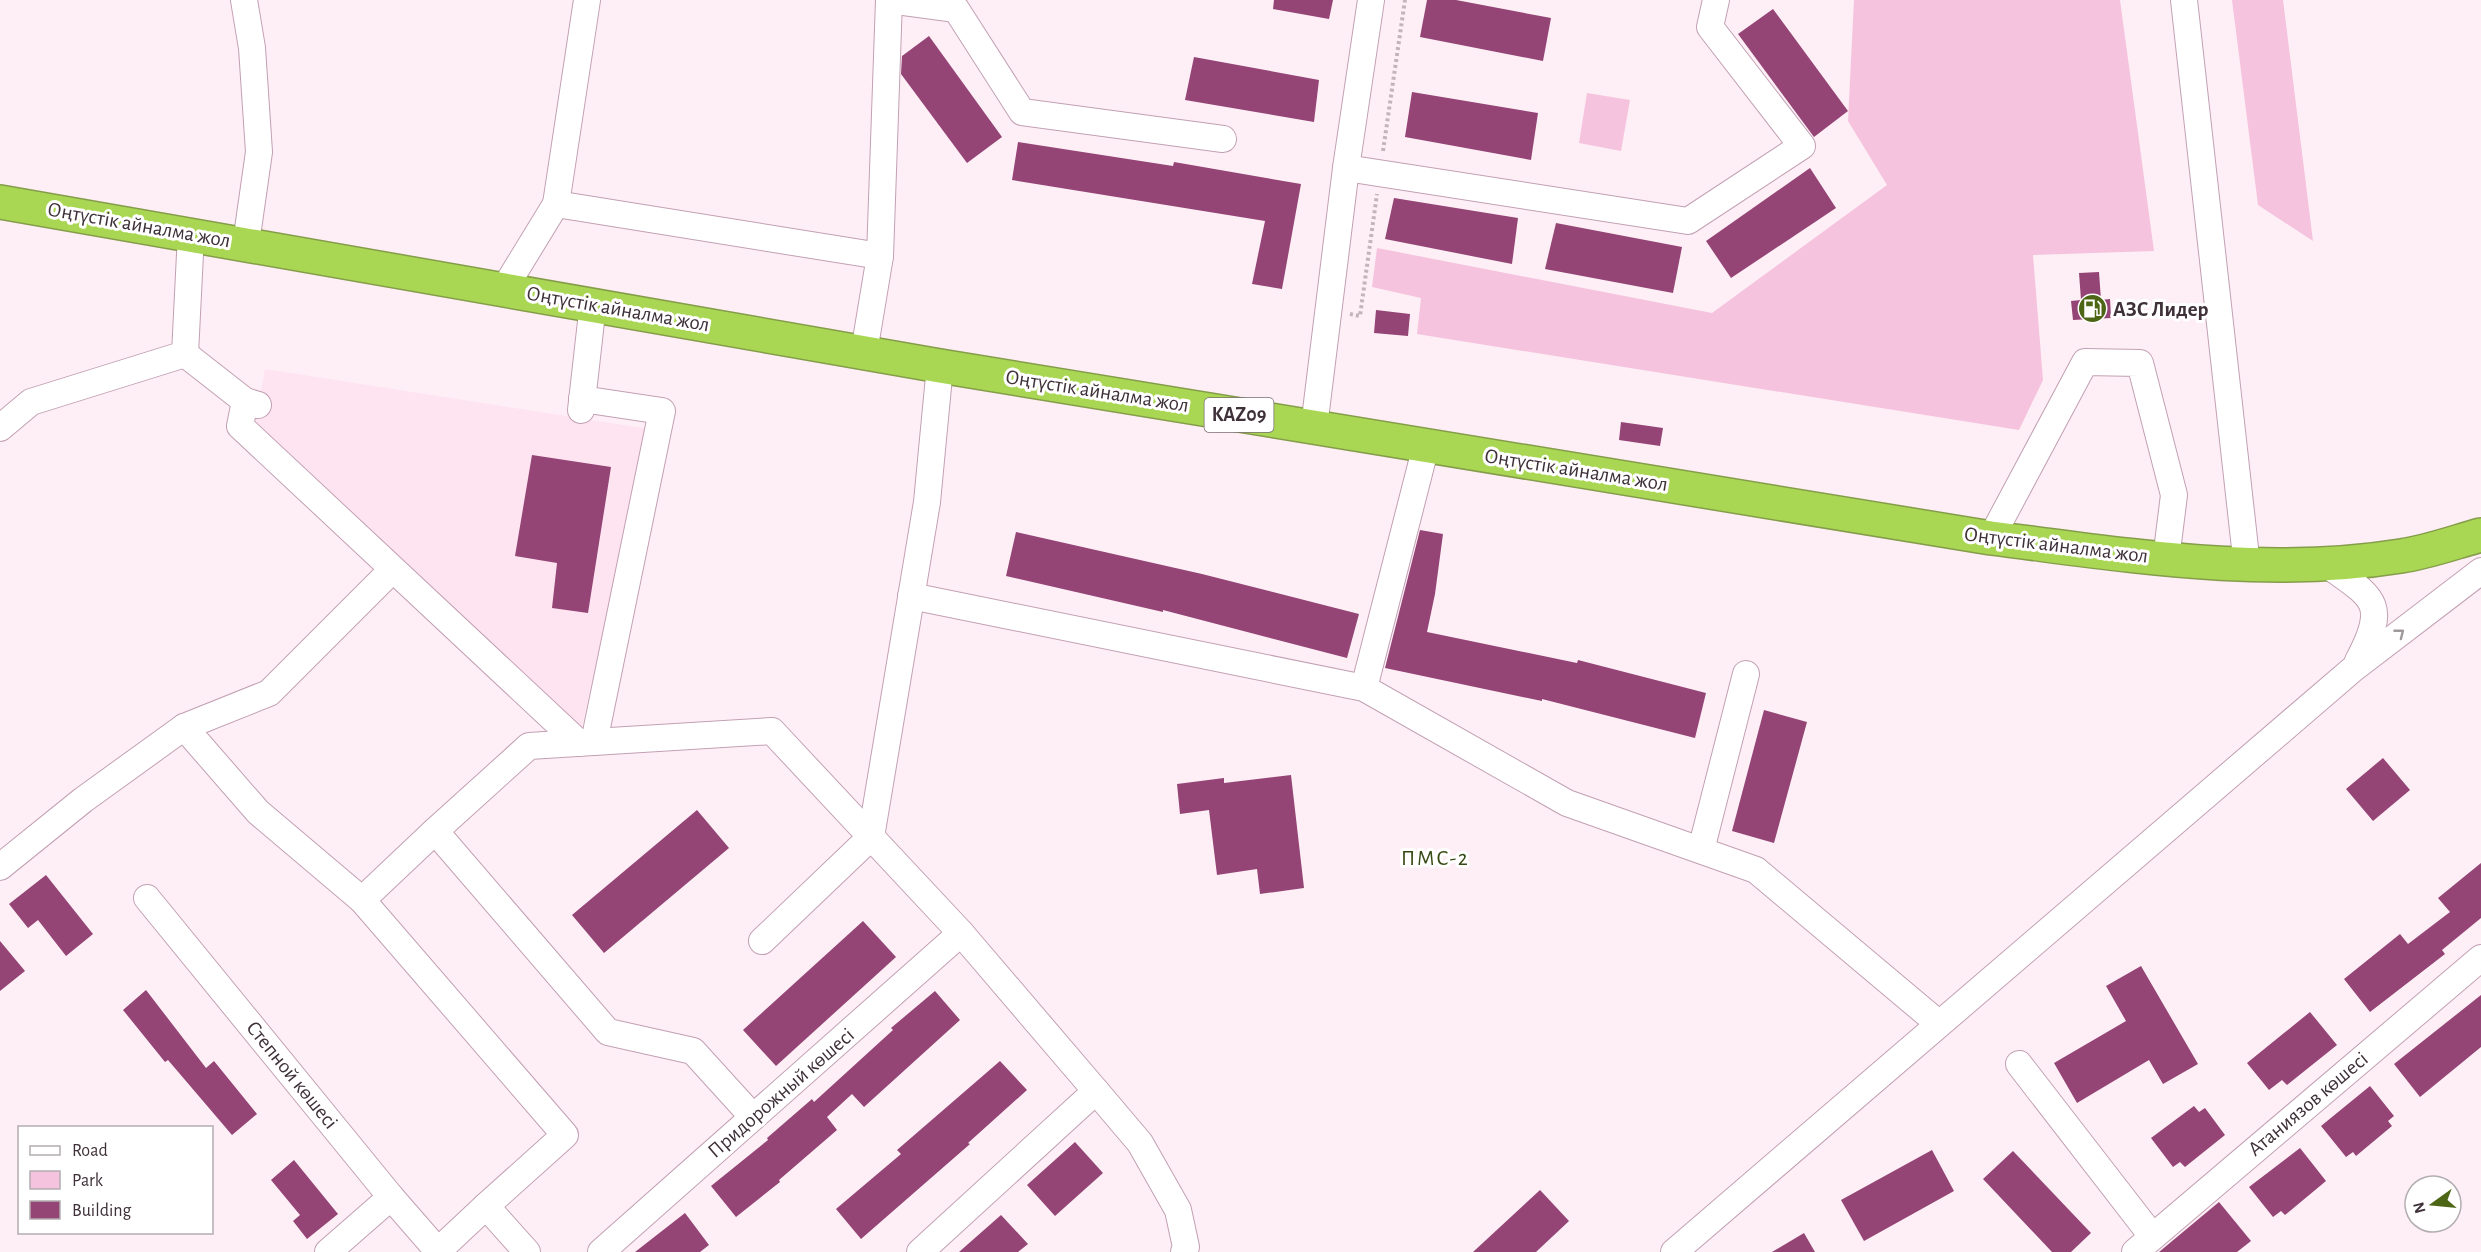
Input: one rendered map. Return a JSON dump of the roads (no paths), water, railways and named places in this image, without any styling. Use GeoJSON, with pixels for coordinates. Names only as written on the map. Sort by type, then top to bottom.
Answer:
{"type":"FeatureCollection","features":[{"type":"Feature","properties":{"kind":"highway","name":"Оңтүстік айналма жол"},"geometry":{"type":"LineString","coordinates":[[0,202],[246,243],[940,366],[1991,538],[2166,559],[2247,566],[2326,564],[2403,556],[2481,535]]}},
{"type":"Feature","properties":{"kind":"street"},"geometry":{"type":"LineString","coordinates":[[244,0],[252,48],[259,152],[246,243]]}},
{"type":"Feature","properties":{"kind":"street"},"geometry":{"type":"LineString","coordinates":[[504,289],[556,204],[587,0]]}},
{"type":"Feature","properties":{"kind":"street"},"geometry":{"type":"LineString","coordinates":[[864,352],[880,256],[889,0],[962,4],[1022,112],[1223,139]]}},
{"type":"Feature","properties":{"kind":"street"},"geometry":{"type":"LineString","coordinates":[[1314,427],[1346,168],[1371,0]]}},
{"type":"Feature","properties":{"kind":"street"},"geometry":{"type":"LineString","coordinates":[[1346,168],[1688,221],[1802,146],[1710,27],[1716,0]]}},
{"type":"Feature","properties":{"kind":"street"},"geometry":{"type":"LineString","coordinates":[[2184,0],[2247,566]]}},
{"type":"Feature","properties":{"kind":"street"},"geometry":{"type":"LineString","coordinates":[[556,204],[880,256]]}},
{"type":"Feature","properties":{"kind":"street"},"geometry":{"type":"LineString","coordinates":[[185,354],[191,234]]}},
{"type":"Feature","properties":{"kind":"street"},"geometry":{"type":"LineString","coordinates":[[586,742],[662,411],[581,405],[593,304]]}},
{"type":"Feature","properties":{"kind":"street"},"geometry":{"type":"LineString","coordinates":[[185,354],[252,403],[240,426],[393,570],[586,742]]}},
{"type":"Feature","properties":{"kind":"street"},"geometry":{"type":"LineString","coordinates":[[0,428],[31,402],[185,354]]}},
{"type":"Feature","properties":{"kind":"street"},"geometry":{"type":"LineString","coordinates":[[1991,538],[2085,362],[2140,363],[2174,495],[2166,559]]}},
{"type":"Feature","properties":{"kind":"street"},"geometry":{"type":"LineString","coordinates":[[762,941],[872,837],[927,502],[940,366]]}},
{"type":"Feature","properties":{"kind":"street"},"geometry":{"type":"LineString","coordinates":[[1364,688],[1426,446]]}},
{"type":"Feature","properties":{"kind":"street"},"geometry":{"type":"LineString","coordinates":[[2326,564],[2363,590],[2374,606],[2373,633],[2353,669]]}},
{"type":"Feature","properties":{"kind":"street"},"geometry":{"type":"LineString","coordinates":[[0,867],[83,800],[184,727],[269,693],[393,570]]}},
{"type":"Feature","properties":{"kind":"street"},"geometry":{"type":"LineString","coordinates":[[1674,1252],[2353,669],[2481,570]]}},
{"type":"Feature","properties":{"kind":"street"},"geometry":{"type":"LineString","coordinates":[[911,596],[1364,688],[1567,803],[1756,870],[1938,1023]]}},
{"type":"Feature","properties":{"kind":"street"},"geometry":{"type":"LineString","coordinates":[[1701,850],[1746,674]]}},
{"type":"Feature","properties":{"kind":"street"},"geometry":{"type":"LineString","coordinates":[[184,727],[258,812],[362,900],[565,1135],[438,1251]]}},
{"type":"Feature","properties":{"kind":"street"},"geometry":{"type":"LineString","coordinates":[[362,900],[529,746],[772,731],[961,933],[1140,1143],[1178,1210],[1186,1247],[1184,1252]]}},
{"type":"Feature","properties":{"kind":"street"},"geometry":{"type":"LineString","coordinates":[[435,831],[608,1032],[693,1051],[753,1117]]}},
{"type":"Feature","properties":{"kind":"street","name":"Степной көшесі"},"geometry":{"type":"LineString","coordinates":[[147,898],[391,1197],[438,1251]]}},
{"type":"Feature","properties":{"kind":"street","name":"Придорожный көшесі"},"geometry":{"type":"LineString","coordinates":[[601,1252],[961,933]]}},
{"type":"Feature","properties":{"kind":"street","name":"Атаниязов көшесі"},"geometry":{"type":"LineString","coordinates":[[2144,1244],[2481,958]]}},
{"type":"Feature","properties":{"kind":"street"},"geometry":{"type":"LineString","coordinates":[[2019,1064],[2144,1244]]}},
{"type":"Feature","properties":{"kind":"street"},"geometry":{"type":"LineString","coordinates":[[920,1252],[1096,1091]]}},
{"type":"Feature","properties":{"kind":"street"},"geometry":{"type":"LineString","coordinates":[[328,1252],[391,1197]]}},
{"type":"Feature","properties":{"kind":"street"},"geometry":{"type":"LineString","coordinates":[[486,1206],[527,1252]]}},
{"type":"Feature","properties":{"kind":"place","name":"АЗС Лидер"},"geometry":{"type":"Point","coordinates":[2092,309]}},
{"type":"Feature","properties":{"kind":"district","name":"ПМС-2"},"geometry":{"type":"Point","coordinates":[1435,858]}}]}
